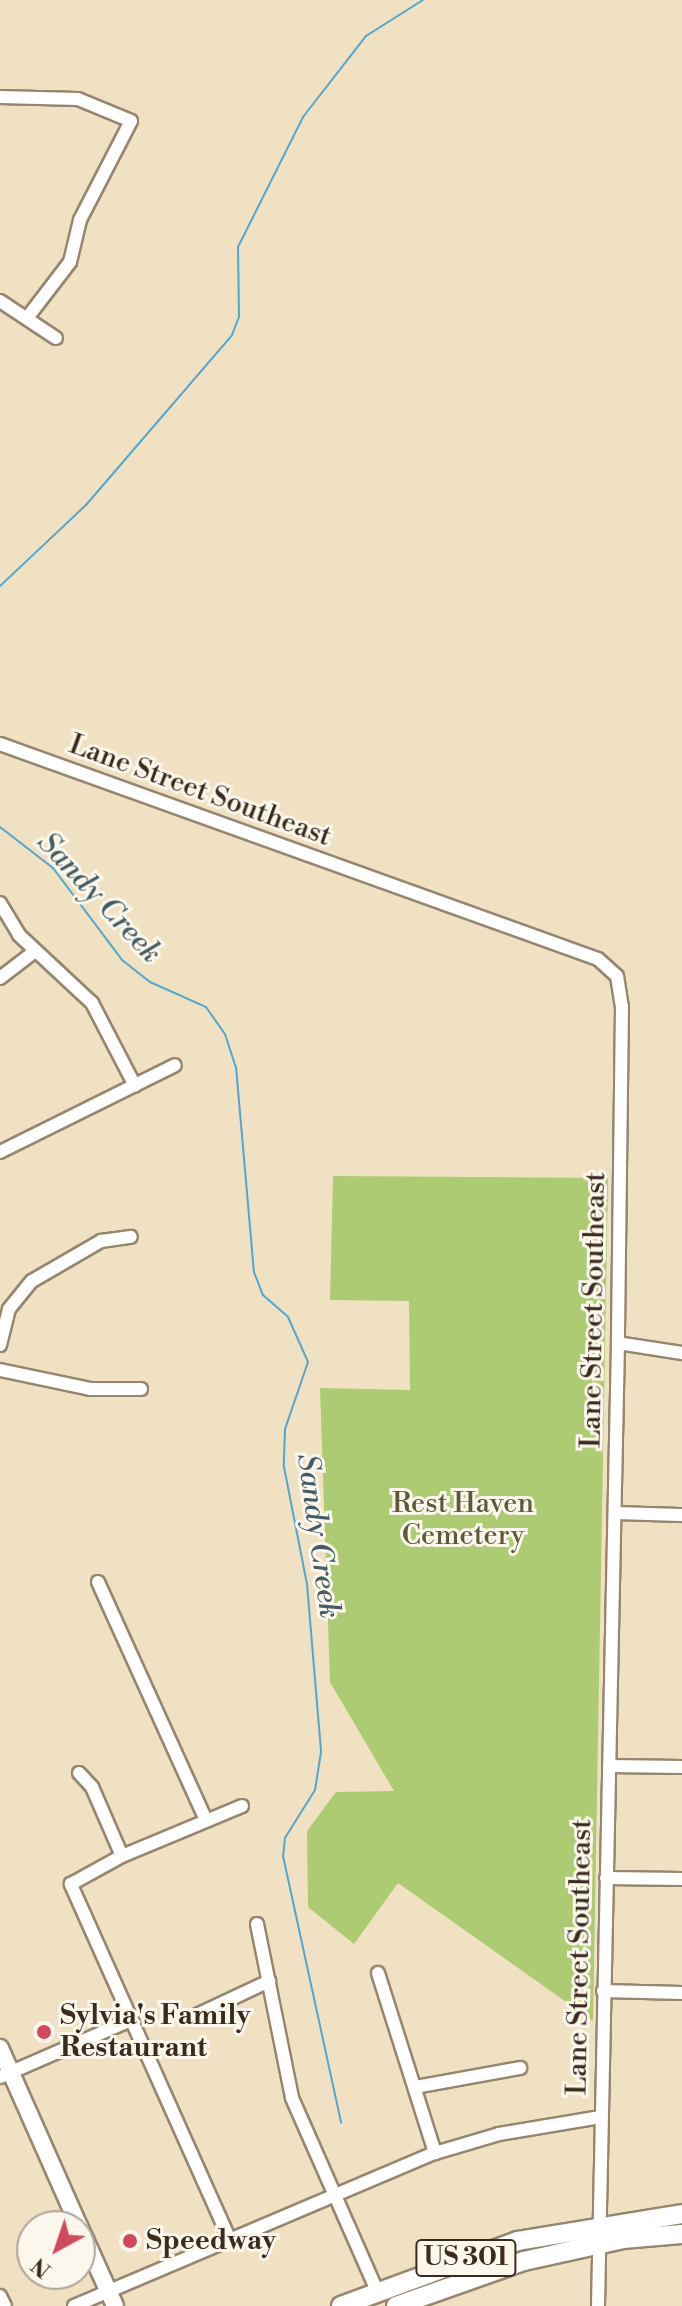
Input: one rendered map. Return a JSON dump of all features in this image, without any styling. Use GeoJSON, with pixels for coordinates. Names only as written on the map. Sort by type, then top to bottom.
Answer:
{"type":"FeatureCollection","features":[{"type":"Feature","properties":{"kind":"highway","name":"US 301"},"geometry":{"type":"LineString","coordinates":[[341,2306],[506,2245],[597,2225],[682,2214]]}},
{"type":"Feature","properties":{"kind":"highway","name":"US 301"},"geometry":{"type":"LineString","coordinates":[[396,2306],[524,2261],[596,2245],[682,2234]]}},
{"type":"Feature","properties":{"kind":"main road"},"geometry":{"type":"LineString","coordinates":[[0,2048],[5,2075],[72,2210]]}},
{"type":"Feature","properties":{"kind":"main road"},"geometry":{"type":"LineString","coordinates":[[96,2263],[112,2299]]}},
{"type":"Feature","properties":{"kind":"street"},"geometry":{"type":"LineString","coordinates":[[0,97],[63,97],[101,106],[131,121],[80,220],[70,262],[27,318]]}},
{"type":"Feature","properties":{"kind":"street"},"geometry":{"type":"LineString","coordinates":[[0,301],[56,338]]}},
{"type":"Feature","properties":{"kind":"street","name":"Lane Street Southeast"},"geometry":{"type":"LineString","coordinates":[[0,744],[598,959],[612,969],[622,1006],[618,1343],[596,2306]]}},
{"type":"Feature","properties":{"kind":"street"},"geometry":{"type":"LineString","coordinates":[[0,903],[35,951],[92,1003],[135,1086]]}},
{"type":"Feature","properties":{"kind":"street"},"geometry":{"type":"LineString","coordinates":[[0,978],[35,951]]}},
{"type":"Feature","properties":{"kind":"street"},"geometry":{"type":"LineString","coordinates":[[0,1152],[175,1065]]}},
{"type":"Feature","properties":{"kind":"street"},"geometry":{"type":"LineString","coordinates":[[0,1345],[9,1309],[32,1281],[101,1241],[131,1237]]}},
{"type":"Feature","properties":{"kind":"street"},"geometry":{"type":"LineString","coordinates":[[618,1343],[682,1353]]}},
{"type":"Feature","properties":{"kind":"street"},"geometry":{"type":"LineString","coordinates":[[0,1370],[90,1389],[141,1389]]}},
{"type":"Feature","properties":{"kind":"street"},"geometry":{"type":"LineString","coordinates":[[615,1513],[682,1515]]}},
{"type":"Feature","properties":{"kind":"street"},"geometry":{"type":"LineString","coordinates":[[98,1582],[206,1820]]}},
{"type":"Feature","properties":{"kind":"street"},"geometry":{"type":"LineString","coordinates":[[609,1766],[682,1767]]}},
{"type":"Feature","properties":{"kind":"street"},"geometry":{"type":"LineString","coordinates":[[79,1773],[92,1787],[122,1856]]}},
{"type":"Feature","properties":{"kind":"street"},"geometry":{"type":"LineString","coordinates":[[229,2238],[71,1884],[122,1856],[242,1806]]}},
{"type":"Feature","properties":{"kind":"street"},"geometry":{"type":"LineString","coordinates":[[606,1878],[682,1879]]}},
{"type":"Feature","properties":{"kind":"street"},"geometry":{"type":"LineString","coordinates":[[257,1924],[292,2098],[377,2291]]}},
{"type":"Feature","properties":{"kind":"street"},"geometry":{"type":"LineString","coordinates":[[378,1973],[435,2153]]}},
{"type":"Feature","properties":{"kind":"street"},"geometry":{"type":"LineString","coordinates":[[197,2015],[269,1981]]}},
{"type":"Feature","properties":{"kind":"street"},"geometry":{"type":"LineString","coordinates":[[603,1991],[682,1993]]}},
{"type":"Feature","properties":{"kind":"street"},"geometry":{"type":"LineString","coordinates":[[5,2075],[131,2020]]}},
{"type":"Feature","properties":{"kind":"street"},"geometry":{"type":"LineString","coordinates":[[415,2087],[520,2068]]}},
{"type":"Feature","properties":{"kind":"street"},"geometry":{"type":"LineString","coordinates":[[74,2306],[112,2299],[229,2238],[334,2192],[435,2153],[499,2134],[601,2117]]}},
{"type":"Feature","properties":{"kind":"street"},"geometry":{"type":"LineString","coordinates":[[0,2296],[5,2306]]}},
{"type":"Feature","properties":{"kind":"green space","name":"Rest Haven Cemetery"},"geometry":{"type":"Polygon","coordinates":[[[333,1176],[608,1178],[593,2021],[398,1883],[354,1944],[308,1907],[307,1831],[336,1792],[394,1791],[330,1682],[320,1388],[410,1390],[409,1301],[330,1300],[333,1176]]]}},
{"type":"Feature","properties":{"kind":"waterway","name":"Sandy Creek"},"geometry":{"type":"LineString","coordinates":[[0,586],[86,505],[232,335],[239,317],[238,247],[303,117],[366,36],[423,0]]}},
{"type":"Feature","properties":{"kind":"waterway","name":"Sandy Creek"},"geometry":{"type":"LineString","coordinates":[[0,827],[53,868],[122,960],[150,982],[206,1007],[225,1034],[236,1067],[254,1272],[263,1295],[288,1317],[308,1362],[285,1429],[284,1467],[307,1584],[321,1752],[315,1790],[285,1838],[283,1856],[341,2123]]}},
{"type":"Feature","properties":{"kind":"place","name":"Sylvia's Family Restaurant"},"geometry":{"type":"Point","coordinates":[44,2032]}},
{"type":"Feature","properties":{"kind":"place","name":"Speedway"},"geometry":{"type":"Point","coordinates":[130,2241]}}]}
